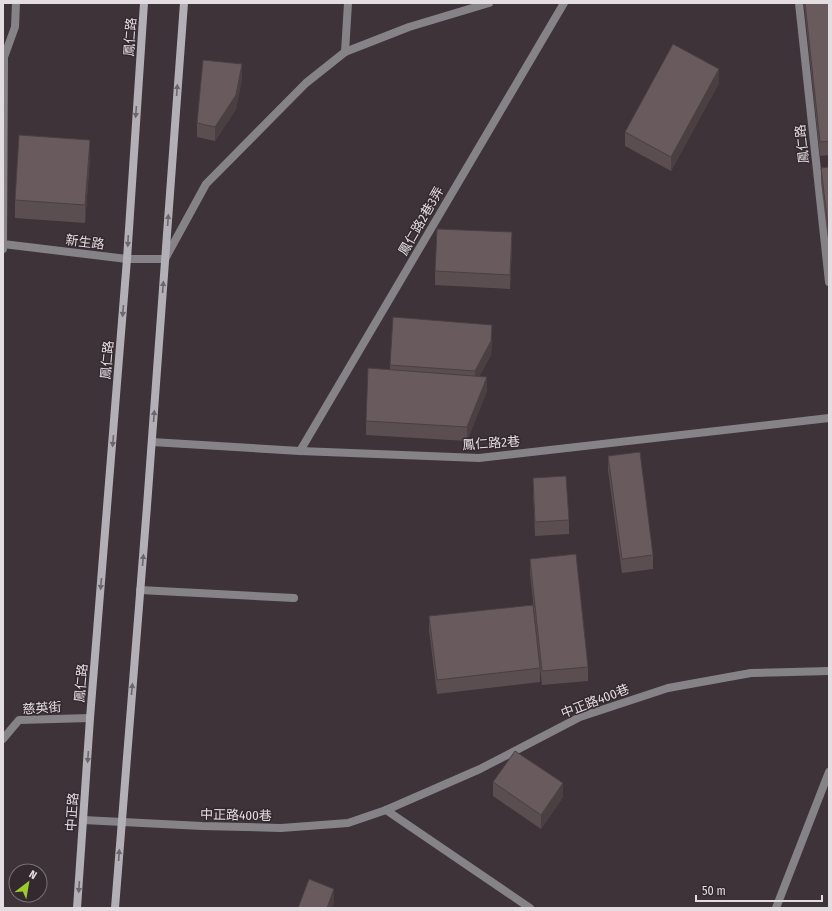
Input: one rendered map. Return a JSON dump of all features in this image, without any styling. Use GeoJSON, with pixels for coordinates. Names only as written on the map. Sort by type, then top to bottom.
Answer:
{"type":"FeatureCollection","features":[{"type":"Feature","properties":{"kind":"main road","name":"鳳仁路"},"geometry":{"type":"LineString","coordinates":[[90,718],[127,258],[144,3]]}},
{"type":"Feature","properties":{"kind":"main road"},"geometry":{"type":"LineString","coordinates":[[115,908],[152,442],[184,3]]}},
{"type":"Feature","properties":{"kind":"main road","name":"中正路"},"geometry":{"type":"LineString","coordinates":[[78,908],[90,718]]}},
{"type":"Feature","properties":{"kind":"street"},"geometry":{"type":"LineString","coordinates":[[3,249],[4,60],[15,27],[16,3]]}},
{"type":"Feature","properties":{"kind":"street"},"geometry":{"type":"LineString","coordinates":[[345,52],[348,3]]}},
{"type":"Feature","properties":{"kind":"street"},"geometry":{"type":"LineString","coordinates":[[165,259],[206,184],[306,82],[345,52],[409,27],[489,3]]}},
{"type":"Feature","properties":{"kind":"street","name":"鳳仁路2巷3弄"},"geometry":{"type":"LineString","coordinates":[[300,451],[564,3]]}},
{"type":"Feature","properties":{"kind":"street","name":"鳳仁路"},"geometry":{"type":"LineString","coordinates":[[799,3],[829,282]]}},
{"type":"Feature","properties":{"kind":"street","name":"新生路"},"geometry":{"type":"LineString","coordinates":[[3,244],[127,258],[165,259]]}},
{"type":"Feature","properties":{"kind":"street","name":"鳳仁路2巷"},"geometry":{"type":"LineString","coordinates":[[152,442],[300,451],[479,458],[829,418]]}},
{"type":"Feature","properties":{"kind":"street"},"geometry":{"type":"LineString","coordinates":[[140,590],[294,598]]}},
{"type":"Feature","properties":{"kind":"street","name":"中正路400巷"},"geometry":{"type":"LineString","coordinates":[[84,820],[202,826],[281,828],[348,823],[386,810],[480,770],[580,717],[668,688],[751,673],[829,671]]}},
{"type":"Feature","properties":{"kind":"street","name":"慈英街"},"geometry":{"type":"LineString","coordinates":[[3,739],[19,720],[90,718]]}},
{"type":"Feature","properties":{"kind":"street"},"geometry":{"type":"LineString","coordinates":[[776,908],[829,772]]}},
{"type":"Feature","properties":{"kind":"street"},"geometry":{"type":"LineString","coordinates":[[386,810],[530,908]]}},
{"type":"Feature","properties":{"kind":"building"},"geometry":{"type":"Polygon","coordinates":[[[805,3],[829,3],[829,141],[820,142],[805,3]]]}},
{"type":"Feature","properties":{"kind":"building"},"geometry":{"type":"Polygon","coordinates":[[[673,44],[719,69],[671,157],[625,132],[673,44]]]}},
{"type":"Feature","properties":{"kind":"building"},"geometry":{"type":"Polygon","coordinates":[[[203,60],[242,64],[236,95],[215,127],[197,123],[203,60]]]}},
{"type":"Feature","properties":{"kind":"building"},"geometry":{"type":"Polygon","coordinates":[[[19,135],[90,140],[85,205],[15,200],[19,135]]]}},
{"type":"Feature","properties":{"kind":"building"},"geometry":{"type":"Polygon","coordinates":[[[829,167],[829,234],[821,168],[829,167]]]}},
{"type":"Feature","properties":{"kind":"building"},"geometry":{"type":"Polygon","coordinates":[[[437,229],[512,232],[510,275],[435,271],[437,229]]]}},
{"type":"Feature","properties":{"kind":"building"},"geometry":{"type":"Polygon","coordinates":[[[393,317],[492,325],[491,341],[475,371],[390,365],[393,317]]]}},
{"type":"Feature","properties":{"kind":"building"},"geometry":{"type":"Polygon","coordinates":[[[368,368],[487,377],[467,427],[366,421],[368,368]]]}},
{"type":"Feature","properties":{"kind":"building"},"geometry":{"type":"Polygon","coordinates":[[[640,452],[653,555],[622,559],[608,456],[640,452]]]}},
{"type":"Feature","properties":{"kind":"building"},"geometry":{"type":"Polygon","coordinates":[[[566,476],[569,520],[535,522],[533,478],[566,476]]]}},
{"type":"Feature","properties":{"kind":"building"},"geometry":{"type":"Polygon","coordinates":[[[576,554],[588,667],[542,671],[530,559],[576,554]]]}},
{"type":"Feature","properties":{"kind":"building"},"geometry":{"type":"Polygon","coordinates":[[[533,605],[540,668],[437,680],[429,616],[533,605]]]}},
{"type":"Feature","properties":{"kind":"building"},"geometry":{"type":"Polygon","coordinates":[[[515,751],[563,783],[541,815],[493,782],[515,751]]]}},
{"type":"Feature","properties":{"kind":"building"},"geometry":{"type":"Polygon","coordinates":[[[309,879],[334,889],[327,908],[298,908],[309,879]]]}}]}
